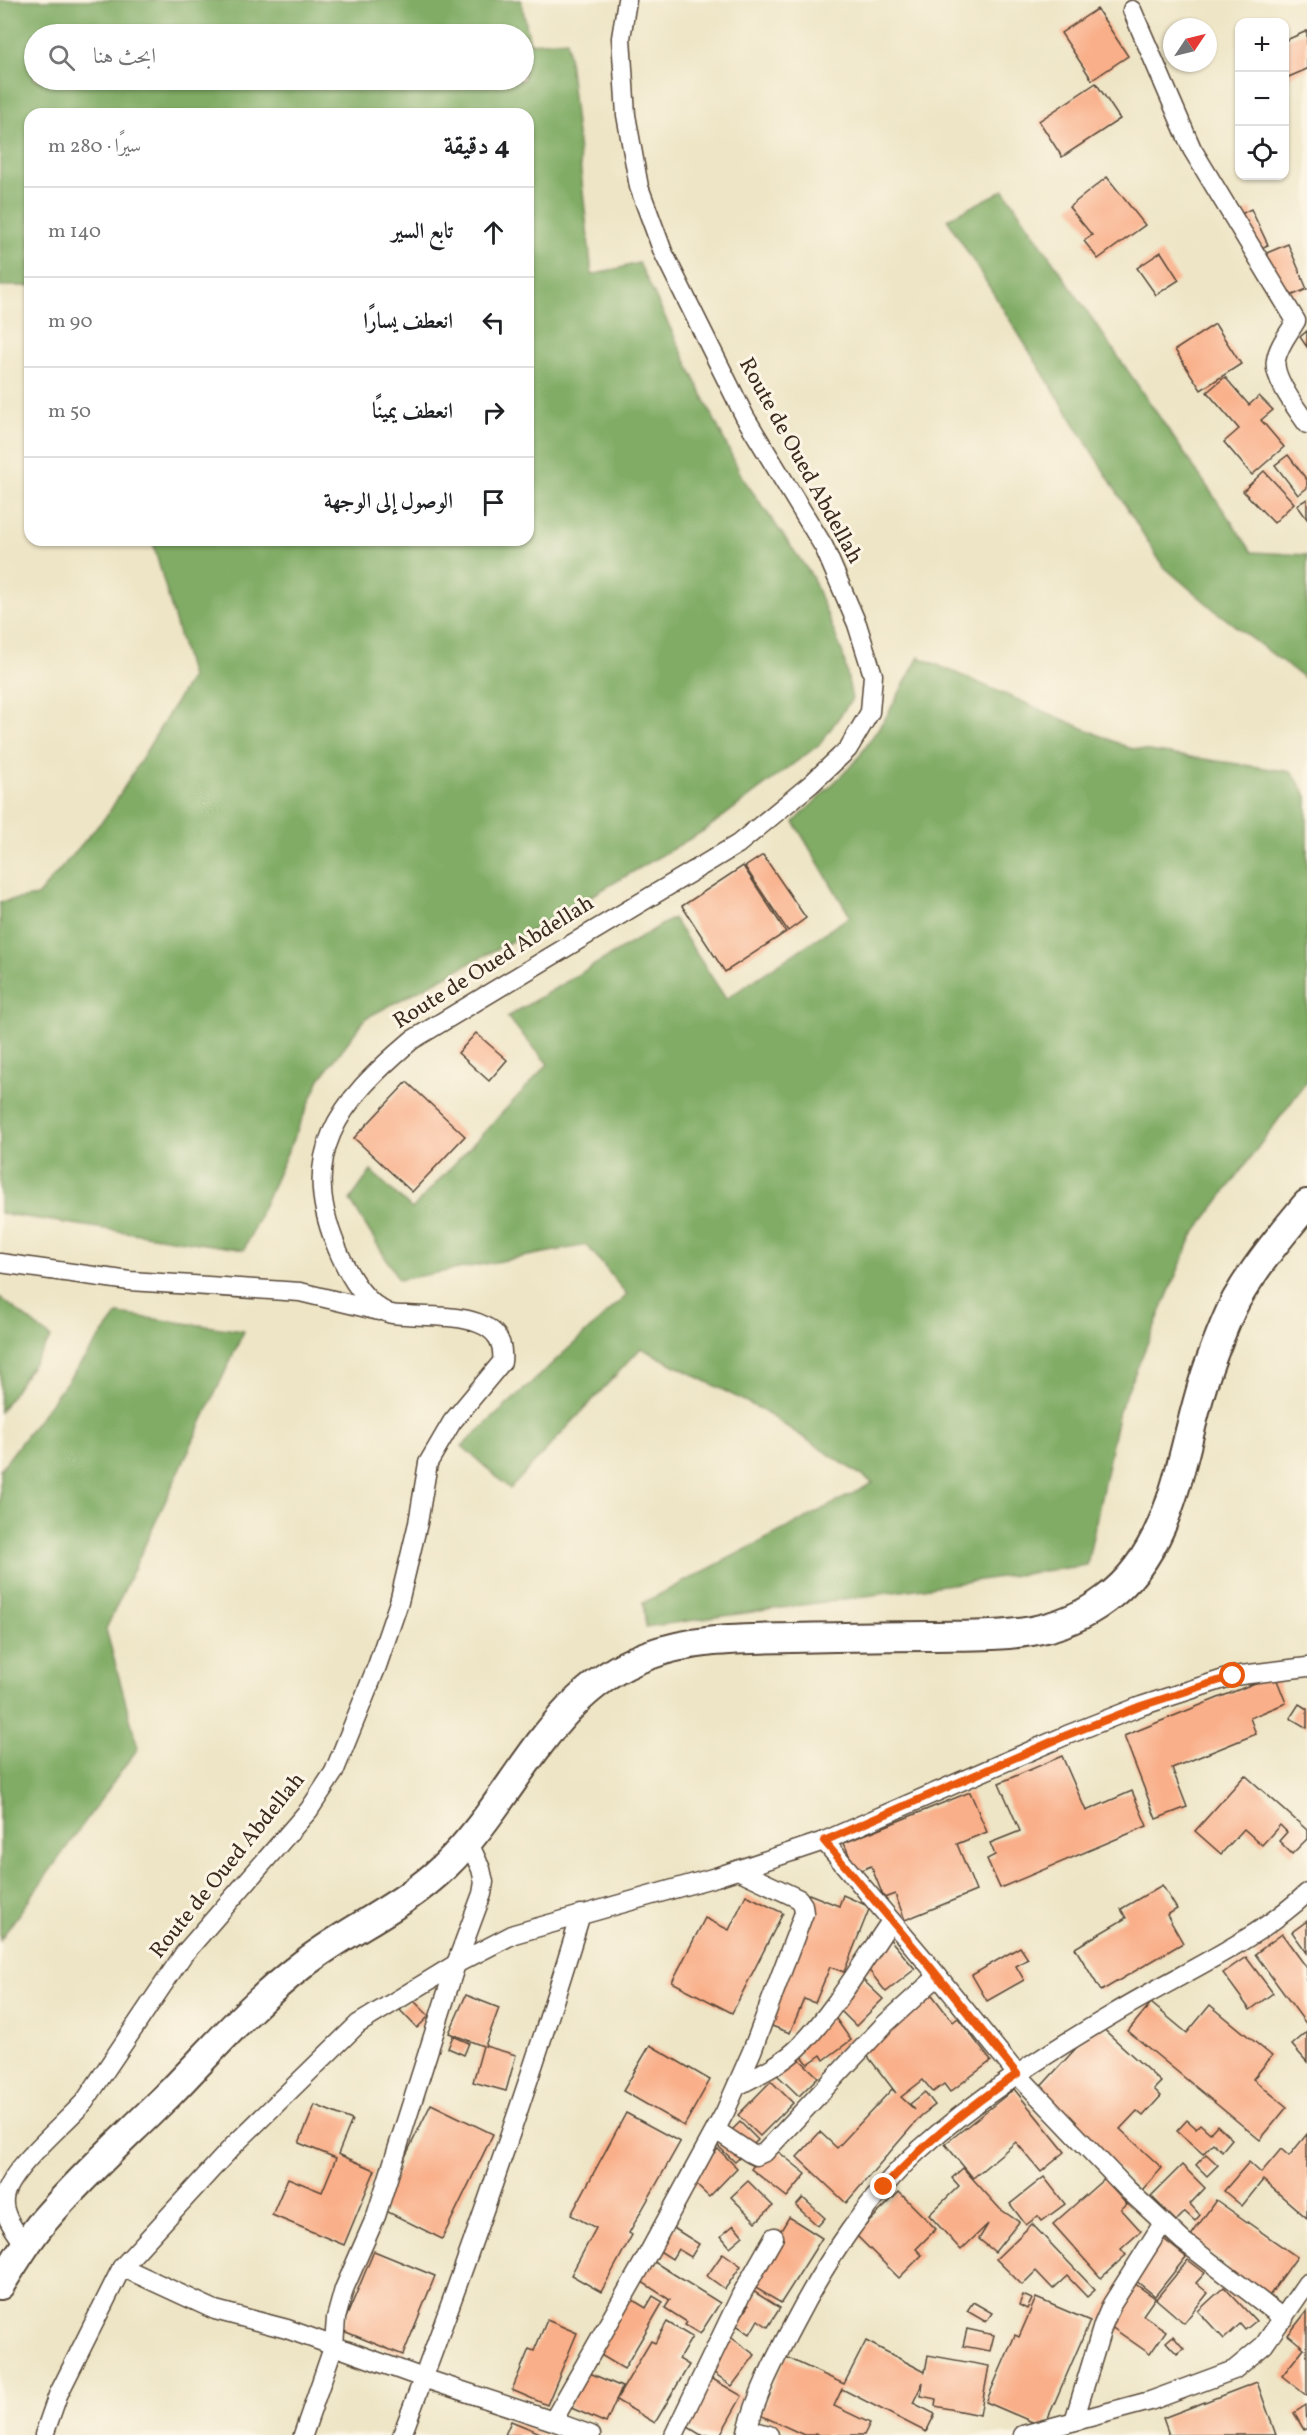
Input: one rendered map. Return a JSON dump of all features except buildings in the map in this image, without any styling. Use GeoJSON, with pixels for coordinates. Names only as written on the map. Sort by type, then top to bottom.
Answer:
{"type":"FeatureCollection","features":[{"type":"Feature","properties":{"kind":"main road"},"geometry":{"type":"LineString","coordinates":[[0,2285],[25,2245],[66,2196],[171,2092],[243,2014],[305,1962],[380,1916],[427,1883],[468,1841],[549,1730],[577,1701],[611,1674],[646,1656],[691,1644],[742,1639],[1009,1635],[1057,1627],[1105,1600],[1134,1574],[1158,1536],[1175,1489],[1191,1420],[1208,1368],[1235,1302],[1271,1247],[1307,1204]]}},
{"type":"Feature","properties":{"kind":"street","name":"Route de Oued Abdellah"},"geometry":{"type":"LineString","coordinates":[[25,2245],[6,2213],[3,2200],[8,2183],[85,2101],[183,1955],[309,1810],[334,1772],[377,1666],[399,1602],[418,1523],[428,1463],[452,1422],[502,1362],[503,1350],[499,1338],[479,1324],[464,1320],[389,1314],[367,1298],[349,1276],[334,1243],[325,1209],[322,1181],[323,1156],[333,1130],[352,1097],[377,1070],[412,1040],[738,844],[811,784],[848,749],[870,712],[873,675],[857,624],[824,547],[745,417],[663,252],[639,187],[626,115],[621,38],[627,0]]}},
{"type":"Feature","properties":{"kind":"street"},"geometry":{"type":"LineString","coordinates":[[1132,10],[1192,149],[1301,316],[1281,347],[1275,362],[1279,379],[1307,424]]}},
{"type":"Feature","properties":{"kind":"street"},"geometry":{"type":"LineString","coordinates":[[0,1263],[130,1281],[300,1292],[389,1314]]}},
{"type":"Feature","properties":{"kind":"street"},"geometry":{"type":"LineString","coordinates":[[44,2435],[58,2395],[122,2267],[234,2145],[358,2024],[456,1964],[514,1934],[738,1870],[824,1841],[1024,1753],[1141,1706],[1233,1676],[1307,1667]]}},
{"type":"Feature","properties":{"kind":"street"},"geometry":{"type":"LineString","coordinates":[[303,2435],[334,2344],[336,2318],[344,2289],[376,2216],[456,1964],[482,1894],[484,1882],[481,1869],[468,1841]]}},
{"type":"Feature","properties":{"kind":"street"},"geometry":{"type":"LineString","coordinates":[[824,1841],[1017,2074],[1128,2190],[1163,2223],[1284,2319]]}},
{"type":"Feature","properties":{"kind":"street"},"geometry":{"type":"LineString","coordinates":[[553,2421],[716,2130],[737,2086],[804,1913],[799,1899],[738,1870]]}},
{"type":"Feature","properties":{"kind":"street"},"geometry":{"type":"LineString","coordinates":[[769,2435],[747,2432],[767,2374],[810,2292],[851,2230],[884,2187],[917,2151],[986,2094],[1115,2013],[1259,1931],[1307,1893]]}},
{"type":"Feature","properties":{"kind":"street"},"geometry":{"type":"LineString","coordinates":[[402,2435],[544,2037],[581,1914]]}},
{"type":"Feature","properties":{"kind":"street"},"geometry":{"type":"LineString","coordinates":[[737,2086],[768,2070],[798,2048],[829,2009],[891,1921]]}},
{"type":"Feature","properties":{"kind":"street"},"geometry":{"type":"LineString","coordinates":[[716,2130],[756,2156],[765,2152],[885,2024],[938,1976]]}},
{"type":"Feature","properties":{"kind":"street"},"geometry":{"type":"LineString","coordinates":[[1074,2421],[1095,2349],[1112,2304],[1163,2223]]}},
{"type":"Feature","properties":{"kind":"street"},"geometry":{"type":"LineString","coordinates":[[674,2435],[741,2295],[774,2237]]}},
{"type":"Feature","properties":{"kind":"street"},"geometry":{"type":"LineString","coordinates":[[122,2267],[215,2310],[334,2344],[423,2378],[591,2435]]}},
{"type":"Feature","properties":{"kind":"street"},"geometry":{"type":"LineString","coordinates":[[1023,2435],[1150,2401],[1234,2370],[1264,2345],[1307,2283]]}},
{"type":"Feature","properties":{"kind":"green space"},"geometry":{"type":"Polygon","coordinates":[[[0,0],[521,0],[526,24],[24,24],[24,90],[534,90],[534,43],[567,40],[592,275],[639,263],[742,477],[812,576],[843,654],[852,699],[820,744],[705,830],[531,931],[366,1018],[320,1079],[244,1250],[0,1213],[0,902],[37,896],[108,814],[191,677],[154,546],[534,546],[534,108],[24,108],[24,286],[0,286],[0,0]]]}},
{"type":"Feature","properties":{"kind":"green space"},"geometry":{"type":"Polygon","coordinates":[[[1004,190],[1252,552],[1307,555],[1307,680],[1218,613],[1163,566],[947,219],[1004,190]]]}},
{"type":"Feature","properties":{"kind":"green space"},"geometry":{"type":"Polygon","coordinates":[[[919,657],[1129,748],[1292,772],[1307,796],[1307,1081],[1192,1237],[1119,1411],[1087,1565],[646,1627],[643,1603],[873,1483],[760,1409],[641,1348],[510,1489],[462,1446],[627,1295],[587,1245],[399,1280],[350,1200],[371,1171],[412,1209],[548,1064],[507,1017],[673,918],[726,999],[850,916],[794,822],[856,761],[886,717],[919,657]]]}},
{"type":"Feature","properties":{"kind":"green space"},"geometry":{"type":"Polygon","coordinates":[[[0,1297],[51,1338],[0,1412],[0,1297]]]}},
{"type":"Feature","properties":{"kind":"green space"},"geometry":{"type":"Polygon","coordinates":[[[118,1314],[244,1331],[106,1629],[138,1748],[0,1940],[0,1470],[118,1314]]]}},
{"type":"Feature","properties":{"kind":"route"},"geometry":{"type":"LineString","coordinates":[[884,2187],[917,2151],[986,2094],[1017,2074],[824,1841],[1067,1735],[1141,1706],[1233,1676]]}}]}
